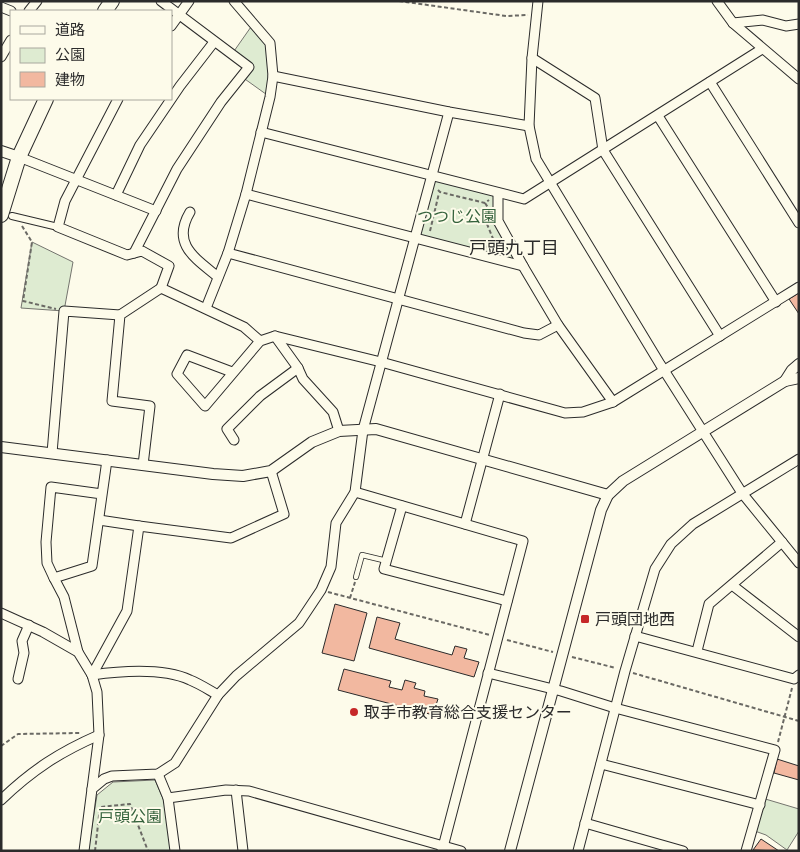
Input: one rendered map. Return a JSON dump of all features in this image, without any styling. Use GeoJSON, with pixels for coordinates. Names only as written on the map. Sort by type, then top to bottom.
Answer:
{"type":"FeatureCollection","features":[{"type":"Feature","properties":{"kind":"main road"},"geometry":{"type":"LineString","coordinates":[[7,216],[19,158],[46,100]]}},
{"type":"Feature","properties":{"kind":"street"},"geometry":{"type":"LineString","coordinates":[[134,253],[177,169],[196,137],[249,67],[161,1]]}},
{"type":"Feature","properties":{"kind":"street"},"geometry":{"type":"LineString","coordinates":[[172,25],[189,1]]}},
{"type":"Feature","properties":{"kind":"street"},"geometry":{"type":"LineString","coordinates":[[206,308],[228,253],[246,194],[273,76],[270,43],[234,1]]}},
{"type":"Feature","properties":{"kind":"street"},"geometry":{"type":"LineString","coordinates":[[538,1],[532,58],[529,126],[536,160],[664,371],[742,493],[799,563]]}},
{"type":"Feature","properties":{"kind":"street"},"geometry":{"type":"LineString","coordinates":[[717,1],[732,23],[799,79]]}},
{"type":"Feature","properties":{"kind":"street"},"geometry":{"type":"LineString","coordinates":[[732,23],[763,20],[786,26],[799,24]]}},
{"type":"Feature","properties":{"kind":"street"},"geometry":{"type":"LineString","coordinates":[[1,57],[10,42]]}},
{"type":"Feature","properties":{"kind":"street"},"geometry":{"type":"LineString","coordinates":[[172,98],[214,42]]}},
{"type":"Feature","properties":{"kind":"street"},"geometry":{"type":"LineString","coordinates":[[261,132],[524,199],[762,49]]}},
{"type":"Feature","properties":{"kind":"street"},"geometry":{"type":"LineString","coordinates":[[532,58],[595,98],[603,150],[720,336]]}},
{"type":"Feature","properties":{"kind":"street"},"geometry":{"type":"LineString","coordinates":[[273,76],[449,112],[529,126]]}},
{"type":"Feature","properties":{"kind":"street"},"geometry":{"type":"LineString","coordinates":[[710,82],[799,223]]}},
{"type":"Feature","properties":{"kind":"street"},"geometry":{"type":"LineString","coordinates":[[58,227],[66,201],[117,100]]}},
{"type":"Feature","properties":{"kind":"street"},"geometry":{"type":"LineString","coordinates":[[116,195],[140,145],[171,100]]}},
{"type":"Feature","properties":{"kind":"street"},"geometry":{"type":"LineString","coordinates":[[92,789],[104,779],[112,776],[158,774],[175,763],[218,695],[236,676],[299,623],[321,590],[331,567],[336,523],[355,492],[363,430],[449,112]]}},
{"type":"Feature","properties":{"kind":"street"},"geometry":{"type":"LineString","coordinates":[[658,116],[776,302]]}},
{"type":"Feature","properties":{"kind":"street"},"geometry":{"type":"LineString","coordinates":[[1,151],[156,211]]}},
{"type":"Feature","properties":{"kind":"street"},"geometry":{"type":"LineString","coordinates":[[498,193],[498,221],[558,325],[612,402]]}},
{"type":"Feature","properties":{"kind":"street"},"geometry":{"type":"LineString","coordinates":[[246,194],[523,266]]}},
{"type":"Feature","properties":{"kind":"street"},"geometry":{"type":"LineString","coordinates":[[190,212],[183,223],[183,240],[192,256],[218,277]]}},
{"type":"Feature","properties":{"kind":"street"},"geometry":{"type":"LineString","coordinates":[[7,216],[21,217],[58,227],[127,255],[142,251],[169,266],[161,288],[120,315],[64,311],[52,453]]}},
{"type":"Feature","properties":{"kind":"street"},"geometry":{"type":"LineString","coordinates":[[228,253],[524,333],[539,335],[558,325]]}},
{"type":"Feature","properties":{"kind":"street"},"geometry":{"type":"LineString","coordinates":[[232,372],[187,355],[177,374],[205,406],[260,341],[275,336],[381,362],[565,413],[583,412],[612,402],[799,287]]}},
{"type":"Feature","properties":{"kind":"street"},"geometry":{"type":"LineString","coordinates":[[161,288],[244,326],[260,341]]}},
{"type":"Feature","properties":{"kind":"street"},"geometry":{"type":"LineString","coordinates":[[120,315],[112,401],[150,406],[143,465]]}},
{"type":"Feature","properties":{"kind":"street"},"geometry":{"type":"LineString","coordinates":[[275,336],[298,368],[303,379],[333,412],[339,431]]}},
{"type":"Feature","properties":{"kind":"street"},"geometry":{"type":"LineString","coordinates":[[785,381],[792,370],[799,364]]}},
{"type":"Feature","properties":{"kind":"street"},"geometry":{"type":"LineString","coordinates":[[234,440],[227,429],[260,396],[298,368]]}},
{"type":"Feature","properties":{"kind":"street"},"geometry":{"type":"LineString","coordinates":[[510,851],[601,510],[608,495],[623,481],[785,381],[799,378]]}},
{"type":"Feature","properties":{"kind":"street"},"geometry":{"type":"LineString","coordinates":[[465,524],[500,394]]}},
{"type":"Feature","properties":{"kind":"street"},"geometry":{"type":"LineString","coordinates":[[1,447],[213,474],[243,476],[271,471],[312,442],[339,431],[376,429],[608,495]]}},
{"type":"Feature","properties":{"kind":"street"},"geometry":{"type":"LineString","coordinates":[[54,578],[92,566],[107,460]]}},
{"type":"Feature","properties":{"kind":"street"},"geometry":{"type":"LineString","coordinates":[[578,851],[615,708],[655,569],[671,544],[693,524],[798,461]]}},
{"type":"Feature","properties":{"kind":"street"},"geometry":{"type":"LineString","coordinates":[[100,520],[231,538],[284,514],[271,471]]}},
{"type":"Feature","properties":{"kind":"street"},"geometry":{"type":"LineString","coordinates":[[84,851],[99,735],[97,692],[92,675],[78,652],[64,597],[47,563],[46,542],[51,487],[102,494]]}},
{"type":"Feature","properties":{"kind":"street"},"geometry":{"type":"LineString","coordinates":[[355,492],[523,541],[443,848]]}},
{"type":"Feature","properties":{"kind":"street"},"geometry":{"type":"LineString","coordinates":[[402,506],[384,569],[507,601]]}},
{"type":"Feature","properties":{"kind":"street"},"geometry":{"type":"LineString","coordinates":[[92,675],[127,610],[139,526]]}},
{"type":"Feature","properties":{"kind":"street"},"geometry":{"type":"LineString","coordinates":[[697,652],[708,604],[782,542]]}},
{"type":"Feature","properties":{"kind":"street"},"geometry":{"type":"LineString","coordinates":[[732,585],[799,637]]}},
{"type":"Feature","properties":{"kind":"street"},"geometry":{"type":"LineString","coordinates":[[1,613],[29,624],[78,652]]}},
{"type":"Feature","properties":{"kind":"street"},"geometry":{"type":"LineString","coordinates":[[18,679],[24,653],[22,641],[29,624]]}},
{"type":"Feature","properties":{"kind":"street"},"geometry":{"type":"LineString","coordinates":[[635,636],[796,677]]}},
{"type":"Feature","properties":{"kind":"street"},"geometry":{"type":"LineString","coordinates":[[92,675],[119,672],[166,674],[189,679],[218,695]]}},
{"type":"Feature","properties":{"kind":"street"},"geometry":{"type":"LineString","coordinates":[[488,673],[775,750],[746,851]]}},
{"type":"Feature","properties":{"kind":"street"},"geometry":{"type":"LineString","coordinates":[[1,800],[36,769],[70,748],[99,735]]}},
{"type":"Feature","properties":{"kind":"street"},"geometry":{"type":"LineString","coordinates":[[601,764],[760,805]]}},
{"type":"Feature","properties":{"kind":"street"},"geometry":{"type":"LineString","coordinates":[[158,774],[168,798],[175,851]]}},
{"type":"Feature","properties":{"kind":"street"},"geometry":{"type":"LineString","coordinates":[[236,790],[243,851]]}},
{"type":"Feature","properties":{"kind":"street"},"geometry":{"type":"LineString","coordinates":[[168,798],[236,790],[258,794],[443,848],[461,851]]}},
{"type":"Feature","properties":{"kind":"street"},"geometry":{"type":"LineString","coordinates":[[585,823],[683,851]]}},
{"type":"Feature","properties":{"kind":"lane"},"geometry":{"type":"LineString","coordinates":[[356,578],[362,555],[387,561]]}},
{"type":"Feature","properties":{"kind":"path"},"geometry":{"type":"LineString","coordinates":[[398,1],[506,16],[537,15]]}},
{"type":"Feature","properties":{"kind":"path"},"geometry":{"type":"LineString","coordinates":[[415,238],[430,231],[440,192],[432,176]]}},
{"type":"Feature","properties":{"kind":"path"},"geometry":{"type":"LineString","coordinates":[[440,192],[484,203],[489,210],[486,224],[494,240],[485,248]]}},
{"type":"Feature","properties":{"kind":"path"},"geometry":{"type":"LineString","coordinates":[[484,203],[498,193]]}},
{"type":"Feature","properties":{"kind":"path"},"geometry":{"type":"LineString","coordinates":[[21,217],[20,223],[32,242],[23,301],[64,311]]}},
{"type":"Feature","properties":{"kind":"path"},"geometry":{"type":"LineString","coordinates":[[350,598],[356,578]]}},
{"type":"Feature","properties":{"kind":"path"},"geometry":{"type":"LineString","coordinates":[[321,590],[562,654]]}},
{"type":"Feature","properties":{"kind":"path"},"geometry":{"type":"LineString","coordinates":[[775,750],[796,677]]}},
{"type":"Feature","properties":{"kind":"path"},"geometry":{"type":"LineString","coordinates":[[1,746],[18,734],[73,732],[99,735]]}},
{"type":"Feature","properties":{"kind":"path"},"geometry":{"type":"LineString","coordinates":[[95,851],[100,807],[130,804],[148,851]]}},
{"type":"Feature","properties":{"kind":"green space"},"geometry":{"type":"Polygon","coordinates":[[[253,24],[270,43],[270,97],[242,77],[249,67],[232,54],[253,24]]]}},
{"type":"Feature","properties":{"kind":"green space","name":"つつじ公園"},"geometry":{"type":"Polygon","coordinates":[[[432,176],[498,193],[498,221],[523,266],[415,238],[432,176]]]}},
{"type":"Feature","properties":{"kind":"green space"},"geometry":{"type":"Polygon","coordinates":[[[32,242],[73,262],[64,311],[21,308],[32,242]]]}},
{"type":"Feature","properties":{"kind":"green space","name":"戸頭公園"},"geometry":{"type":"Polygon","coordinates":[[[155,780],[164,801],[171,851],[88,851],[97,795],[113,782],[155,780]]]}},
{"type":"Feature","properties":{"kind":"green space"},"geometry":{"type":"Polygon","coordinates":[[[762,798],[799,809],[799,831],[787,850],[766,835],[752,830],[762,798]]]}},
{"type":"Feature","properties":{"kind":"building"},"geometry":{"type":"Polygon","coordinates":[[[799,293],[799,314],[789,299],[799,293]]]}},
{"type":"Feature","properties":{"kind":"building"},"geometry":{"type":"Polygon","coordinates":[[[335,604],[367,613],[354,661],[322,653],[335,604]]]}},
{"type":"Feature","properties":{"kind":"building"},"geometry":{"type":"Polygon","coordinates":[[[377,617],[400,623],[395,639],[452,655],[455,646],[467,649],[464,658],[479,662],[474,677],[369,648],[377,617]]]}},
{"type":"Feature","properties":{"kind":"building"},"geometry":{"type":"Polygon","coordinates":[[[344,669],[391,681],[389,687],[402,690],[405,680],[416,683],[414,688],[425,691],[424,696],[438,699],[435,708],[438,709],[437,716],[338,690],[344,669]]]}},
{"type":"Feature","properties":{"kind":"building"},"geometry":{"type":"Polygon","coordinates":[[[777,759],[799,766],[799,780],[774,773],[777,759]]]}},
{"type":"Feature","properties":{"kind":"building"},"geometry":{"type":"Polygon","coordinates":[[[761,839],[779,851],[753,850],[761,839]]]}},
{"type":"Feature","properties":{"kind":"place","name":"戸頭団地西"},"geometry":{"type":"Point","coordinates":[585,619]}},
{"type":"Feature","properties":{"kind":"place","name":"取手市教育総合支援センター"},"geometry":{"type":"Point","coordinates":[354,712]}},
{"type":"Feature","properties":{"kind":"district","name":"戸頭九丁目"},"geometry":{"type":"Point","coordinates":[514,248]}}]}
